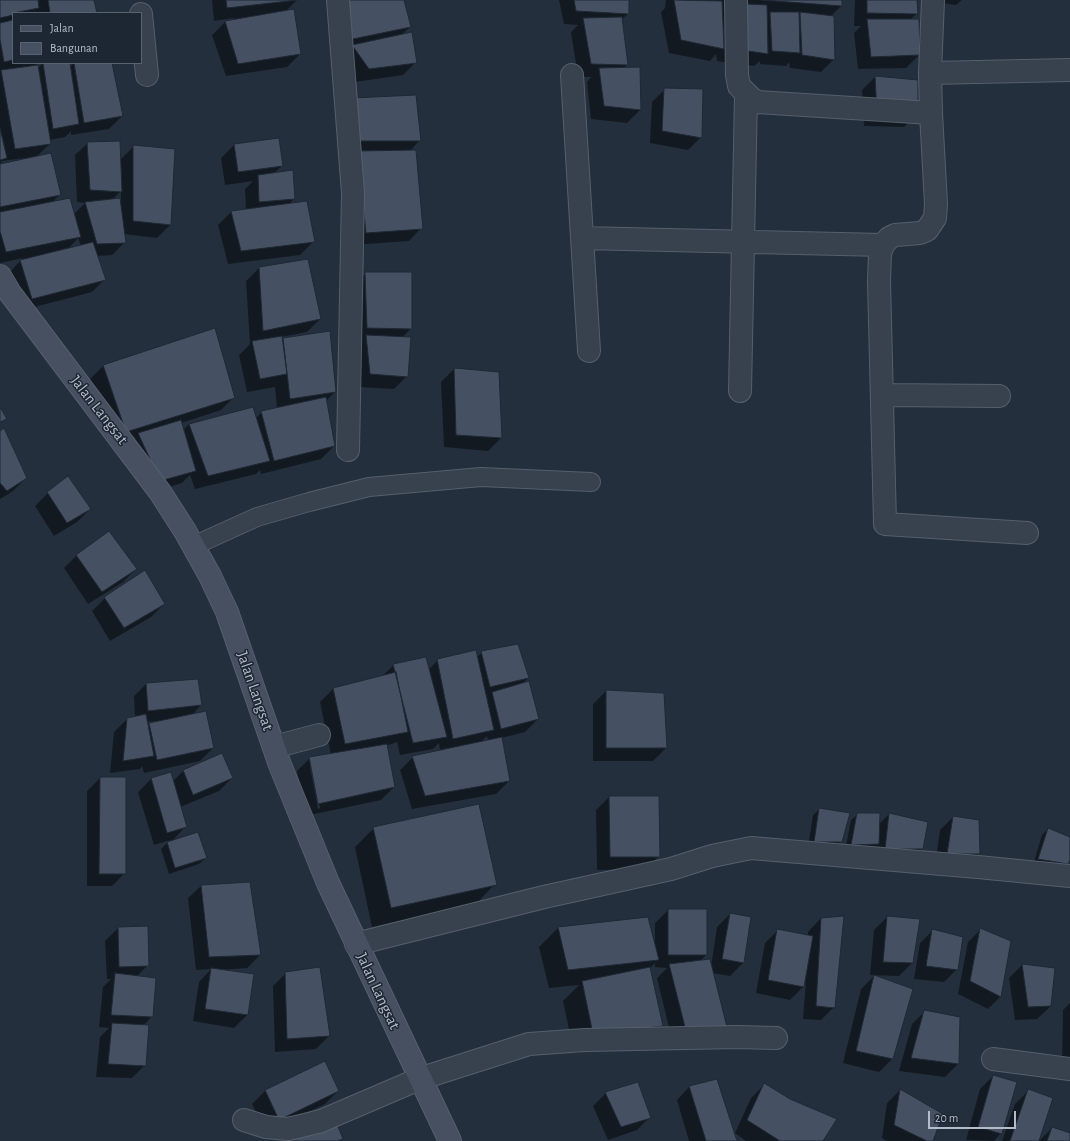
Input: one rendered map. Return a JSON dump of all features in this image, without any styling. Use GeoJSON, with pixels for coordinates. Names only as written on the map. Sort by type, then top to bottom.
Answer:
{"type":"FeatureCollection","features":[{"type":"Feature","properties":{"kind":"street"},"geometry":{"type":"LineString","coordinates":[[140,0],[141,12]]}},
{"type":"Feature","properties":{"kind":"street"},"geometry":{"type":"LineString","coordinates":[[338,0],[353,193],[348,450]]}},
{"type":"Feature","properties":{"kind":"street"},"geometry":{"type":"LineString","coordinates":[[736,0],[737,75],[739,86],[746,95],[757,102],[931,112]]}},
{"type":"Feature","properties":{"kind":"street"},"geometry":{"type":"LineString","coordinates":[[933,0],[930,73],[936,204],[935,218],[927,230],[895,235],[889,238],[883,245],[880,254],[879,282],[885,524],[1027,533]]}},
{"type":"Feature","properties":{"kind":"street"},"geometry":{"type":"LineString","coordinates":[[142,23],[147,75]]}},
{"type":"Feature","properties":{"kind":"street"},"geometry":{"type":"LineString","coordinates":[[930,73],[1070,70]]}},
{"type":"Feature","properties":{"kind":"street"},"geometry":{"type":"LineString","coordinates":[[572,75],[589,351]]}},
{"type":"Feature","properties":{"kind":"street"},"geometry":{"type":"LineString","coordinates":[[740,391],[746,95]]}},
{"type":"Feature","properties":{"kind":"street"},"geometry":{"type":"LineString","coordinates":[[582,238],[883,245]]}},
{"type":"Feature","properties":{"kind":"street","name":"Jalan Langsat"},"geometry":{"type":"LineString","coordinates":[[0,276],[43,338],[160,492],[210,576],[226,612],[274,747],[328,883],[419,1079],[450,1141]]}},
{"type":"Feature","properties":{"kind":"street"},"geometry":{"type":"LineString","coordinates":[[882,395],[999,396]]}},
{"type":"Feature","properties":{"kind":"street"},"geometry":{"type":"LineString","coordinates":[[274,747],[319,735]]}},
{"type":"Feature","properties":{"kind":"street"},"geometry":{"type":"LineString","coordinates":[[356,944],[544,896],[671,868],[712,856],[751,848],[963,865],[1070,876]]}},
{"type":"Feature","properties":{"kind":"street"},"geometry":{"type":"LineString","coordinates":[[244,1120],[266,1127],[288,1129],[321,1121],[419,1079],[529,1044],[556,1041],[693,1037],[776,1038]]}},
{"type":"Feature","properties":{"kind":"street"},"geometry":{"type":"LineString","coordinates":[[993,1059],[1070,1069]]}},
{"type":"Feature","properties":{"kind":"lane"},"geometry":{"type":"LineString","coordinates":[[193,546],[257,517],[369,487],[481,476],[590,482]]}},
{"type":"Feature","properties":{"kind":"building"},"geometry":{"type":"Polygon","coordinates":[[[0,0],[38,0],[39,8],[12,12],[12,15],[0,18],[0,0]]]}},
{"type":"Feature","properties":{"kind":"building"},"geometry":{"type":"Polygon","coordinates":[[[48,0],[94,0],[97,12],[50,12],[48,0]]]}},
{"type":"Feature","properties":{"kind":"building"},"geometry":{"type":"Polygon","coordinates":[[[226,0],[298,0],[227,8],[226,0]]]}},
{"type":"Feature","properties":{"kind":"building"},"geometry":{"type":"Polygon","coordinates":[[[343,0],[404,0],[411,27],[353,39],[343,0]]]}},
{"type":"Feature","properties":{"kind":"building"},"geometry":{"type":"Polygon","coordinates":[[[574,0],[629,0],[629,14],[576,11],[574,0]]]}},
{"type":"Feature","properties":{"kind":"building"},"geometry":{"type":"Polygon","coordinates":[[[674,0],[722,1],[724,49],[681,40],[674,0]]]}},
{"type":"Feature","properties":{"kind":"building"},"geometry":{"type":"Polygon","coordinates":[[[762,0],[842,0],[842,6],[762,0]]]}},
{"type":"Feature","properties":{"kind":"building"},"geometry":{"type":"Polygon","coordinates":[[[867,0],[917,0],[918,14],[867,13],[867,0]]]}},
{"type":"Feature","properties":{"kind":"building"},"geometry":{"type":"Polygon","coordinates":[[[726,3],[767,5],[768,54],[729,48],[726,3]]]}},
{"type":"Feature","properties":{"kind":"building"},"geometry":{"type":"Polygon","coordinates":[[[294,9],[301,54],[238,64],[225,21],[294,9]]]}},
{"type":"Feature","properties":{"kind":"building"},"geometry":{"type":"Polygon","coordinates":[[[770,12],[799,12],[800,53],[772,51],[770,12]]]}},
{"type":"Feature","properties":{"kind":"building"},"geometry":{"type":"Polygon","coordinates":[[[800,12],[834,16],[835,60],[802,55],[800,12]]]}},
{"type":"Feature","properties":{"kind":"building"},"geometry":{"type":"Polygon","coordinates":[[[622,17],[628,65],[591,64],[583,18],[622,17]]]}},
{"type":"Feature","properties":{"kind":"building"},"geometry":{"type":"Polygon","coordinates":[[[867,19],[919,19],[920,55],[871,57],[867,19]]]}},
{"type":"Feature","properties":{"kind":"building"},"geometry":{"type":"Polygon","coordinates":[[[12,20],[12,60],[4,62],[0,39],[0,23],[12,20]]]}},
{"type":"Feature","properties":{"kind":"building"},"geometry":{"type":"Polygon","coordinates":[[[412,32],[417,63],[369,69],[352,45],[412,32]]]}},
{"type":"Feature","properties":{"kind":"building"},"geometry":{"type":"Polygon","coordinates":[[[43,64],[70,64],[79,124],[53,129],[43,64]]]}},
{"type":"Feature","properties":{"kind":"building"},"geometry":{"type":"Polygon","coordinates":[[[74,64],[112,64],[123,116],[84,123],[74,64]]]}},
{"type":"Feature","properties":{"kind":"building"},"geometry":{"type":"Polygon","coordinates":[[[38,65],[51,144],[15,149],[1,70],[38,65]]]}},
{"type":"Feature","properties":{"kind":"building"},"geometry":{"type":"Polygon","coordinates":[[[640,67],[641,110],[604,106],[599,68],[640,67]]]}},
{"type":"Feature","properties":{"kind":"building"},"geometry":{"type":"Polygon","coordinates":[[[875,76],[918,80],[918,114],[877,114],[875,76]]]}},
{"type":"Feature","properties":{"kind":"building"},"geometry":{"type":"Polygon","coordinates":[[[664,88],[703,89],[702,138],[662,131],[664,88]]]}},
{"type":"Feature","properties":{"kind":"building"},"geometry":{"type":"Polygon","coordinates":[[[416,95],[421,141],[359,141],[352,98],[416,95]]]}},
{"type":"Feature","properties":{"kind":"building"},"geometry":{"type":"Polygon","coordinates":[[[0,128],[7,158],[0,160],[0,128]]]}},
{"type":"Feature","properties":{"kind":"building"},"geometry":{"type":"Polygon","coordinates":[[[279,138],[283,166],[238,172],[234,144],[279,138]]]}},
{"type":"Feature","properties":{"kind":"building"},"geometry":{"type":"Polygon","coordinates":[[[120,141],[122,192],[90,190],[87,142],[120,141]]]}},
{"type":"Feature","properties":{"kind":"building"},"geometry":{"type":"Polygon","coordinates":[[[133,145],[175,149],[171,225],[133,221],[133,145]]]}},
{"type":"Feature","properties":{"kind":"building"},"geometry":{"type":"Polygon","coordinates":[[[416,150],[423,229],[366,233],[358,151],[416,150]]]}},
{"type":"Feature","properties":{"kind":"building"},"geometry":{"type":"Polygon","coordinates":[[[51,153],[61,195],[0,207],[0,164],[51,153]]]}},
{"type":"Feature","properties":{"kind":"building"},"geometry":{"type":"Polygon","coordinates":[[[293,170],[295,199],[259,202],[258,175],[293,170]]]}},
{"type":"Feature","properties":{"kind":"building"},"geometry":{"type":"Polygon","coordinates":[[[70,198],[81,237],[6,252],[0,231],[0,212],[70,198]]]}},
{"type":"Feature","properties":{"kind":"building"},"geometry":{"type":"Polygon","coordinates":[[[120,198],[126,243],[97,244],[85,202],[120,198]]]}},
{"type":"Feature","properties":{"kind":"building"},"geometry":{"type":"Polygon","coordinates":[[[307,201],[315,242],[241,251],[231,211],[307,201]]]}},
{"type":"Feature","properties":{"kind":"building"},"geometry":{"type":"Polygon","coordinates":[[[93,242],[106,280],[32,299],[20,260],[93,242]]]}},
{"type":"Feature","properties":{"kind":"building"},"geometry":{"type":"Polygon","coordinates":[[[308,259],[321,319],[263,331],[259,267],[308,259]]]}},
{"type":"Feature","properties":{"kind":"building"},"geometry":{"type":"Polygon","coordinates":[[[365,272],[412,272],[412,329],[367,328],[365,272]]]}},
{"type":"Feature","properties":{"kind":"building"},"geometry":{"type":"Polygon","coordinates":[[[215,328],[235,398],[126,432],[103,365],[215,328]]]}},
{"type":"Feature","properties":{"kind":"building"},"geometry":{"type":"Polygon","coordinates":[[[330,331],[336,392],[290,399],[283,338],[330,331]]]}},
{"type":"Feature","properties":{"kind":"building"},"geometry":{"type":"Polygon","coordinates":[[[366,335],[411,337],[408,377],[370,374],[366,335]]]}},
{"type":"Feature","properties":{"kind":"building"},"geometry":{"type":"Polygon","coordinates":[[[282,336],[287,374],[260,379],[252,341],[282,336]]]}},
{"type":"Feature","properties":{"kind":"building"},"geometry":{"type":"Polygon","coordinates":[[[454,368],[499,372],[502,438],[456,435],[454,368]]]}},
{"type":"Feature","properties":{"kind":"building"},"geometry":{"type":"Polygon","coordinates":[[[326,397],[335,446],[274,461],[261,411],[326,397]]]}},
{"type":"Feature","properties":{"kind":"building"},"geometry":{"type":"Polygon","coordinates":[[[0,407],[7,419],[0,422],[0,407]]]}},
{"type":"Feature","properties":{"kind":"building"},"geometry":{"type":"Polygon","coordinates":[[[253,407],[270,461],[208,476],[189,424],[253,407]]]}},
{"type":"Feature","properties":{"kind":"building"},"geometry":{"type":"Polygon","coordinates":[[[181,420],[196,471],[160,481],[138,433],[181,420]]]}},
{"type":"Feature","properties":{"kind":"building"},"geometry":{"type":"Polygon","coordinates":[[[4,428],[27,478],[7,491],[0,483],[0,431],[4,428]]]}},
{"type":"Feature","properties":{"kind":"building"},"geometry":{"type":"Polygon","coordinates":[[[68,476],[91,509],[67,523],[47,492],[68,476]]]}},
{"type":"Feature","properties":{"kind":"building"},"geometry":{"type":"Polygon","coordinates":[[[109,531],[137,569],[102,592],[76,555],[109,531]]]}},
{"type":"Feature","properties":{"kind":"building"},"geometry":{"type":"Polygon","coordinates":[[[145,570],[165,604],[124,628],[104,597],[145,570]]]}},
{"type":"Feature","properties":{"kind":"building"},"geometry":{"type":"Polygon","coordinates":[[[518,644],[529,678],[490,687],[481,651],[518,644]]]}},
{"type":"Feature","properties":{"kind":"building"},"geometry":{"type":"Polygon","coordinates":[[[476,650],[494,730],[453,739],[437,659],[476,650]]]}},
{"type":"Feature","properties":{"kind":"building"},"geometry":{"type":"Polygon","coordinates":[[[426,657],[447,737],[413,743],[393,664],[426,657]]]}},
{"type":"Feature","properties":{"kind":"building"},"geometry":{"type":"Polygon","coordinates":[[[396,672],[408,732],[345,744],[333,688],[396,672]]]}},
{"type":"Feature","properties":{"kind":"building"},"geometry":{"type":"Polygon","coordinates":[[[198,679],[202,705],[148,711],[146,683],[198,679]]]}},
{"type":"Feature","properties":{"kind":"building"},"geometry":{"type":"Polygon","coordinates":[[[529,681],[539,719],[501,729],[492,692],[529,681]]]}},
{"type":"Feature","properties":{"kind":"building"},"geometry":{"type":"Polygon","coordinates":[[[606,690],[664,693],[667,748],[606,748],[606,690]]]}},
{"type":"Feature","properties":{"kind":"building"},"geometry":{"type":"Polygon","coordinates":[[[206,711],[214,748],[157,760],[149,723],[206,711]]]}},
{"type":"Feature","properties":{"kind":"building"},"geometry":{"type":"Polygon","coordinates":[[[146,714],[154,756],[123,761],[127,718],[146,714]]]}},
{"type":"Feature","properties":{"kind":"building"},"geometry":{"type":"Polygon","coordinates":[[[502,737],[510,781],[425,796],[412,756],[502,737]]]}},
{"type":"Feature","properties":{"kind":"building"},"geometry":{"type":"Polygon","coordinates":[[[387,744],[395,787],[318,804],[309,757],[387,744]]]}},
{"type":"Feature","properties":{"kind":"building"},"geometry":{"type":"Polygon","coordinates":[[[222,753],[233,778],[193,795],[183,770],[222,753]]]}},
{"type":"Feature","properties":{"kind":"building"},"geometry":{"type":"Polygon","coordinates":[[[171,772],[187,827],[167,833],[151,778],[171,772]]]}},
{"type":"Feature","properties":{"kind":"building"},"geometry":{"type":"Polygon","coordinates":[[[100,777],[126,777],[126,874],[99,874],[100,777]]]}},
{"type":"Feature","properties":{"kind":"building"},"geometry":{"type":"Polygon","coordinates":[[[609,796],[659,796],[660,857],[610,857],[609,796]]]}},
{"type":"Feature","properties":{"kind":"building"},"geometry":{"type":"Polygon","coordinates":[[[479,804],[497,885],[391,908],[373,827],[479,804]]]}},
{"type":"Feature","properties":{"kind":"building"},"geometry":{"type":"Polygon","coordinates":[[[819,808],[850,813],[842,842],[814,842],[819,808]]]}},
{"type":"Feature","properties":{"kind":"building"},"geometry":{"type":"Polygon","coordinates":[[[857,813],[880,813],[879,844],[851,845],[857,813]]]}},
{"type":"Feature","properties":{"kind":"building"},"geometry":{"type":"Polygon","coordinates":[[[889,813],[928,822],[923,849],[885,849],[889,813]]]}},
{"type":"Feature","properties":{"kind":"building"},"geometry":{"type":"Polygon","coordinates":[[[953,816],[979,820],[980,854],[947,854],[953,816]]]}},
{"type":"Feature","properties":{"kind":"building"},"geometry":{"type":"Polygon","coordinates":[[[1048,828],[1070,837],[1070,860],[1068,864],[1038,859],[1048,828]]]}},
{"type":"Feature","properties":{"kind":"building"},"geometry":{"type":"Polygon","coordinates":[[[198,832],[207,858],[175,868],[167,842],[198,832]]]}},
{"type":"Feature","properties":{"kind":"building"},"geometry":{"type":"Polygon","coordinates":[[[250,882],[261,955],[209,957],[201,885],[250,882]]]}},
{"type":"Feature","properties":{"kind":"building"},"geometry":{"type":"Polygon","coordinates":[[[668,909],[707,909],[707,955],[668,955],[668,909]]]}},
{"type":"Feature","properties":{"kind":"building"},"geometry":{"type":"Polygon","coordinates":[[[730,913],[751,917],[744,963],[722,959],[730,913]]]}},
{"type":"Feature","properties":{"kind":"building"},"geometry":{"type":"Polygon","coordinates":[[[844,916],[835,1008],[816,1006],[821,918],[844,916]]]}},
{"type":"Feature","properties":{"kind":"building"},"geometry":{"type":"Polygon","coordinates":[[[887,916],[920,919],[913,963],[883,962],[887,916]]]}},
{"type":"Feature","properties":{"kind":"building"},"geometry":{"type":"Polygon","coordinates":[[[648,917],[659,960],[568,970],[558,927],[648,917]]]}},
{"type":"Feature","properties":{"kind":"building"},"geometry":{"type":"Polygon","coordinates":[[[148,926],[149,966],[119,967],[118,927],[148,926]]]}},
{"type":"Feature","properties":{"kind":"building"},"geometry":{"type":"Polygon","coordinates":[[[980,928],[1011,941],[1001,997],[970,981],[980,928]]]}},
{"type":"Feature","properties":{"kind":"building"},"geometry":{"type":"Polygon","coordinates":[[[777,929],[813,936],[804,987],[768,980],[777,929]]]}},
{"type":"Feature","properties":{"kind":"building"},"geometry":{"type":"Polygon","coordinates":[[[932,929],[963,937],[958,970],[926,966],[932,929]]]}},
{"type":"Feature","properties":{"kind":"building"},"geometry":{"type":"Polygon","coordinates":[[[710,959],[727,1027],[686,1031],[669,964],[710,959]]]}},
{"type":"Feature","properties":{"kind":"building"},"geometry":{"type":"Polygon","coordinates":[[[1022,964],[1055,968],[1051,1006],[1028,1007],[1022,964]]]}},
{"type":"Feature","properties":{"kind":"building"},"geometry":{"type":"Polygon","coordinates":[[[320,967],[330,1036],[287,1039],[285,972],[320,967]]]}},
{"type":"Feature","properties":{"kind":"building"},"geometry":{"type":"Polygon","coordinates":[[[650,967],[663,1026],[593,1034],[582,981],[650,967]]]}},
{"type":"Feature","properties":{"kind":"building"},"geometry":{"type":"Polygon","coordinates":[[[211,968],[254,974],[248,1015],[205,1009],[211,968]]]}},
{"type":"Feature","properties":{"kind":"building"},"geometry":{"type":"Polygon","coordinates":[[[115,973],[156,978],[153,1017],[111,1015],[115,973]]]}},
{"type":"Feature","properties":{"kind":"building"},"geometry":{"type":"Polygon","coordinates":[[[874,975],[913,989],[893,1059],[856,1051],[874,975]]]}},
{"type":"Feature","properties":{"kind":"building"},"geometry":{"type":"Polygon","coordinates":[[[924,1010],[960,1017],[959,1064],[911,1058],[924,1010]]]}},
{"type":"Feature","properties":{"kind":"building"},"geometry":{"type":"Polygon","coordinates":[[[112,1023],[149,1025],[146,1066],[108,1064],[112,1023]]]}},
{"type":"Feature","properties":{"kind":"building"},"geometry":{"type":"Polygon","coordinates":[[[325,1061],[339,1091],[279,1120],[265,1090],[325,1061]]]}},
{"type":"Feature","properties":{"kind":"building"},"geometry":{"type":"Polygon","coordinates":[[[993,1075],[1017,1082],[1002,1134],[978,1127],[993,1075]]]}},
{"type":"Feature","properties":{"kind":"building"},"geometry":{"type":"Polygon","coordinates":[[[717,1079],[737,1141],[706,1141],[689,1086],[717,1079]]]}},
{"type":"Feature","properties":{"kind":"building"},"geometry":{"type":"Polygon","coordinates":[[[638,1082],[651,1118],[621,1127],[605,1092],[638,1082]]]}},
{"type":"Feature","properties":{"kind":"building"},"geometry":{"type":"Polygon","coordinates":[[[764,1083],[790,1099],[837,1119],[823,1141],[780,1141],[747,1120],[764,1083]]]}},
{"type":"Feature","properties":{"kind":"building"},"geometry":{"type":"Polygon","coordinates":[[[900,1089],[943,1114],[933,1141],[927,1141],[894,1125],[900,1089]]]}},
{"type":"Feature","properties":{"kind":"building"},"geometry":{"type":"Polygon","coordinates":[[[1028,1089],[1053,1098],[1039,1141],[1010,1141],[1028,1089]]]}},
{"type":"Feature","properties":{"kind":"building"},"geometry":{"type":"Polygon","coordinates":[[[334,1116],[343,1139],[337,1141],[286,1141],[284,1136],[334,1116]]]}},
{"type":"Feature","properties":{"kind":"building"},"geometry":{"type":"Polygon","coordinates":[[[1052,1127],[1070,1133],[1070,1141],[1047,1141],[1052,1127]]]}}]}
